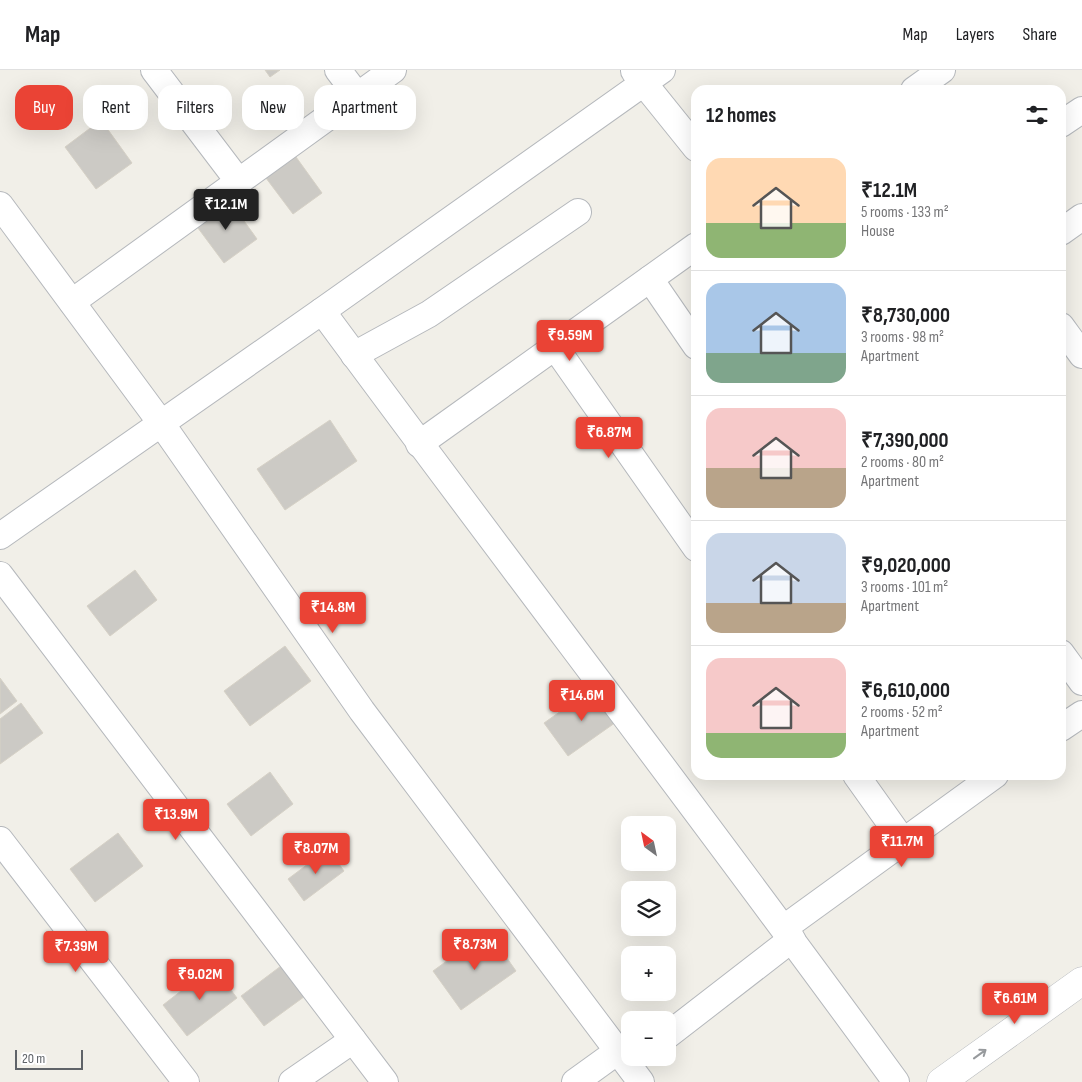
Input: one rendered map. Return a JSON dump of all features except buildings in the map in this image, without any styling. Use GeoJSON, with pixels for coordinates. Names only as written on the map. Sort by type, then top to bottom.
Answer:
{"type":"FeatureCollection","features":[{"type":"Feature","properties":{"kind":"street"},"geometry":{"type":"LineString","coordinates":[[154,70],[239,182]]}},
{"type":"Feature","properties":{"kind":"street"},"geometry":{"type":"LineString","coordinates":[[338,70],[349,85]]}},
{"type":"Feature","properties":{"kind":"street"},"geometry":{"type":"LineString","coordinates":[[371,85],[393,70]]}},
{"type":"Feature","properties":{"kind":"street"},"geometry":{"type":"LineString","coordinates":[[921,85],[942,70]]}},
{"type":"Feature","properties":{"kind":"street"},"geometry":{"type":"LineString","coordinates":[[0,536],[322,312],[647,74],[691,140]]}},
{"type":"Feature","properties":{"kind":"street"},"geometry":{"type":"LineString","coordinates":[[1066,121],[1082,110]]}},
{"type":"Feature","properties":{"kind":"street"},"geometry":{"type":"LineString","coordinates":[[72,302],[314,127]]}},
{"type":"Feature","properties":{"kind":"street"},"geometry":{"type":"LineString","coordinates":[[0,205],[161,423],[362,711],[621,1050]]}},
{"type":"Feature","properties":{"kind":"street"},"geometry":{"type":"LineString","coordinates":[[354,356],[429,314],[578,212]]}},
{"type":"Feature","properties":{"kind":"street"},"geometry":{"type":"LineString","coordinates":[[1066,228],[1082,217]]}},
{"type":"Feature","properties":{"kind":"street"},"geometry":{"type":"LineString","coordinates":[[419,444],[691,250]]}},
{"type":"Feature","properties":{"kind":"street"},"geometry":{"type":"LineString","coordinates":[[650,279],[691,339]]}},
{"type":"Feature","properties":{"kind":"street"},"geometry":{"type":"LineString","coordinates":[[322,312],[419,444],[788,933],[896,1082]]}},
{"type":"Feature","properties":{"kind":"street"},"geometry":{"type":"LineString","coordinates":[[555,347],[691,541]]}},
{"type":"Feature","properties":{"kind":"street"},"geometry":{"type":"LineString","coordinates":[[0,575],[385,1082]]}},
{"type":"Feature","properties":{"kind":"street"},"geometry":{"type":"LineString","coordinates":[[1066,659],[1082,682]]}},
{"type":"Feature","properties":{"kind":"street"},"geometry":{"type":"LineString","coordinates":[[1066,725],[1082,714]]}},
{"type":"Feature","properties":{"kind":"street"},"geometry":{"type":"LineString","coordinates":[[860,780],[903,841]]}},
{"type":"Feature","properties":{"kind":"street"},"geometry":{"type":"LineString","coordinates":[[676,1028],[788,933],[903,841],[988,780]]}},
{"type":"Feature","properties":{"kind":"street"},"geometry":{"type":"LineString","coordinates":[[0,840],[186,1082]]}},
{"type":"Feature","properties":{"kind":"street"},"geometry":{"type":"LineString","coordinates":[[941,1082],[1082,981]]}},
{"type":"Feature","properties":{"kind":"street"},"geometry":{"type":"LineString","coordinates":[[973,1082],[1082,1004]]}},
{"type":"Feature","properties":{"kind":"street"},"geometry":{"type":"LineString","coordinates":[[292,1082],[353,1040]]}},
{"type":"Feature","properties":{"kind":"street"},"geometry":{"type":"LineString","coordinates":[[575,1082],[626,1066]]}}]}
